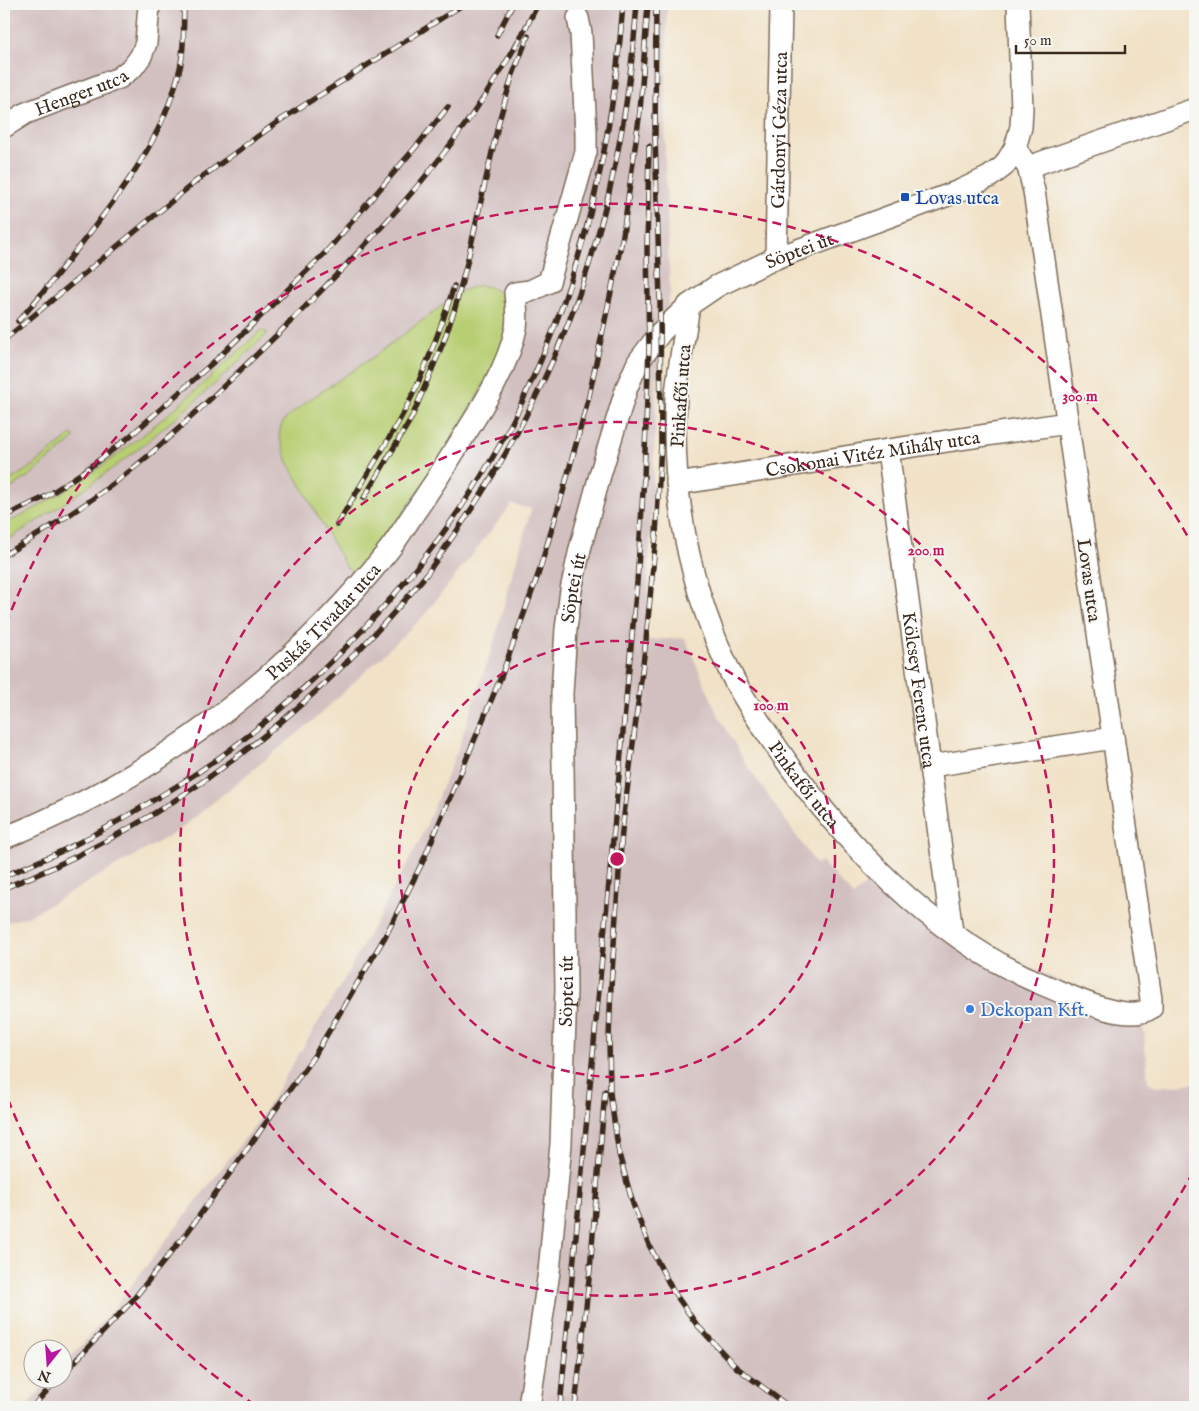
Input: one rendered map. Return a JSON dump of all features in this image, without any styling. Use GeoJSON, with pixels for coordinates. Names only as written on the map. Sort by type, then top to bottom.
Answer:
{"type":"FeatureCollection","features":[{"type":"Feature","properties":{"kind":"street","name":"Henger utca"},"geometry":{"type":"LineString","coordinates":[[4,127],[26,113],[119,78],[141,56],[146,42],[148,4]]}},
{"type":"Feature","properties":{"kind":"street","name":"Gárdonyi Géza utca"},"geometry":{"type":"LineString","coordinates":[[776,258],[781,4]]}},
{"type":"Feature","properties":{"kind":"street","name":"Söptei út"},"geometry":{"type":"LineString","coordinates":[[529,1407],[549,1272],[561,1144],[566,989],[562,694],[566,629],[571,590],[580,549],[627,387],[638,362],[661,332],[689,305],[717,286],[776,258],[959,191],[989,177],[1004,166],[1015,148],[1021,127],[1018,4]]}},
{"type":"Feature","properties":{"kind":"street","name":"Puskás Tivadar utca"},"geometry":{"type":"LineString","coordinates":[[4,838],[48,819],[134,774],[175,748],[235,705],[318,629],[389,550],[441,474],[494,384],[508,355],[516,329],[515,293],[530,291],[549,282],[586,152],[582,33],[578,18]]}},
{"type":"Feature","properties":{"kind":"street"},"geometry":{"type":"LineString","coordinates":[[1028,167],[1195,110]]}},
{"type":"Feature","properties":{"kind":"street","name":"Lovas utca"},"geometry":{"type":"LineString","coordinates":[[1015,148],[1028,167],[1034,191],[1151,999],[1150,1008],[1144,1012]]}},
{"type":"Feature","properties":{"kind":"street","name":"Pinkafői utca"},"geometry":{"type":"LineString","coordinates":[[689,305],[676,391],[675,444],[681,514],[701,595],[721,649],[746,701],[792,770],[823,809],[889,882],[952,932],[990,958],[1026,978],[1116,1013],[1144,1012]]}},
{"type":"Feature","properties":{"kind":"street","name":"Csokonai Vitéz Mihály utca"},"geometry":{"type":"LineString","coordinates":[[677,484],[1067,423]]}},
{"type":"Feature","properties":{"kind":"street","name":"Kölcsey Ferenc utca"},"geometry":{"type":"LineString","coordinates":[[888,450],[952,932]]}},
{"type":"Feature","properties":{"kind":"street"},"geometry":{"type":"LineString","coordinates":[[931,766],[1113,738]]}},
{"type":"Feature","properties":{"kind":"shaded area"},"geometry":{"type":"Polygon","coordinates":[[[4,4],[667,4],[665,153],[670,294],[658,356],[646,640],[685,638],[717,713],[746,764],[816,864],[821,861],[853,896],[873,878],[906,908],[1143,1021],[1148,1082],[1157,1087],[1195,1083],[1195,1407],[25,1407],[43,1388],[72,1388],[72,1356],[110,1313],[259,1120],[345,978],[420,840],[458,749],[493,645],[531,509],[512,504],[422,618],[315,719],[178,831],[29,916],[4,923],[4,4]]]}},
{"type":"Feature","properties":{"kind":"green space"},"geometry":{"type":"Polygon","coordinates":[[[479,285],[490,287],[504,296],[510,309],[501,353],[445,454],[362,570],[353,572],[346,567],[288,462],[279,436],[281,426],[287,417],[306,402],[373,357],[463,290],[479,285]]]}},
{"type":"Feature","properties":{"kind":"green space"},"geometry":{"type":"Polygon","coordinates":[[[261,330],[268,333],[238,363],[175,419],[75,496],[4,542],[4,524],[62,492],[121,452],[193,393],[261,330]]]}},
{"type":"Feature","properties":{"kind":"green space"},"geometry":{"type":"Polygon","coordinates":[[[72,434],[73,440],[29,476],[4,493],[4,484],[34,465],[72,434]]]}},
{"type":"Feature","properties":{"kind":"railway"},"geometry":{"type":"LineString","coordinates":[[18,321],[49,285],[110,207],[152,141],[173,94],[182,60],[184,4]]}},
{"type":"Feature","properties":{"kind":"railway"},"geometry":{"type":"LineString","coordinates":[[4,340],[195,182],[279,121],[464,4]]}},
{"type":"Feature","properties":{"kind":"railway"},"geometry":{"type":"LineString","coordinates":[[497,35],[513,4]]}},
{"type":"Feature","properties":{"kind":"railway"},"geometry":{"type":"LineString","coordinates":[[4,555],[78,509],[148,456],[217,393],[322,290],[393,215],[456,137],[486,95],[513,51],[538,4]]}},
{"type":"Feature","properties":{"kind":"railway"},"geometry":{"type":"LineString","coordinates":[[4,876],[58,853],[116,823],[225,754],[308,685],[346,647],[392,598],[453,519],[489,463],[515,416],[558,319],[573,275],[586,231],[606,141],[619,50],[623,4]]}},
{"type":"Feature","properties":{"kind":"railway"},"geometry":{"type":"LineString","coordinates":[[4,888],[48,870],[114,837],[213,775],[260,739],[348,661],[426,575],[478,499],[518,431],[536,396],[568,323],[594,248],[617,158],[631,66],[637,4]]}},
{"type":"Feature","properties":{"kind":"railway"},"geometry":{"type":"LineString","coordinates":[[72,1364],[132,1301],[189,1230],[316,1053],[386,935],[423,861],[501,677],[538,575],[589,396],[623,235],[640,111],[648,4]]}},
{"type":"Feature","properties":{"kind":"railway"},"geometry":{"type":"LineString","coordinates":[[656,4],[655,136],[660,301],[661,444],[656,535],[646,640],[622,831],[611,986],[609,1039],[610,1093],[619,1154],[633,1204],[649,1245],[673,1291],[697,1325],[736,1367],[789,1407]]}},
{"type":"Feature","properties":{"kind":"railway"},"geometry":{"type":"LineString","coordinates":[[364,498],[412,417],[443,343],[467,263],[499,121],[512,77],[528,36]]}},
{"type":"Feature","properties":{"kind":"railway"},"geometry":{"type":"LineString","coordinates":[[4,517],[47,496],[86,470],[128,438],[218,358],[326,252],[448,107]]}},
{"type":"Feature","properties":{"kind":"railway"},"geometry":{"type":"LineString","coordinates":[[560,1407],[637,582],[644,477],[649,347],[647,250],[649,146]]}},
{"type":"Feature","properties":{"kind":"railway"},"geometry":{"type":"LineString","coordinates":[[337,525],[405,410],[432,349],[454,286]]}},
{"type":"Feature","properties":{"kind":"railway"},"geometry":{"type":"LineString","coordinates":[[575,1407],[590,1270],[605,1091]]}},
{"type":"Feature","properties":{"kind":"railway"},"geometry":{"type":"LineString","coordinates":[[32,1407],[50,1388]]}},
{"type":"Feature","properties":{"kind":"place","name":"Lovas utca"},"geometry":{"type":"Point","coordinates":[905,197]}},
{"type":"Feature","properties":{"kind":"place","name":"Dekopan Kft."},"geometry":{"type":"Point","coordinates":[970,1009]}}]}
